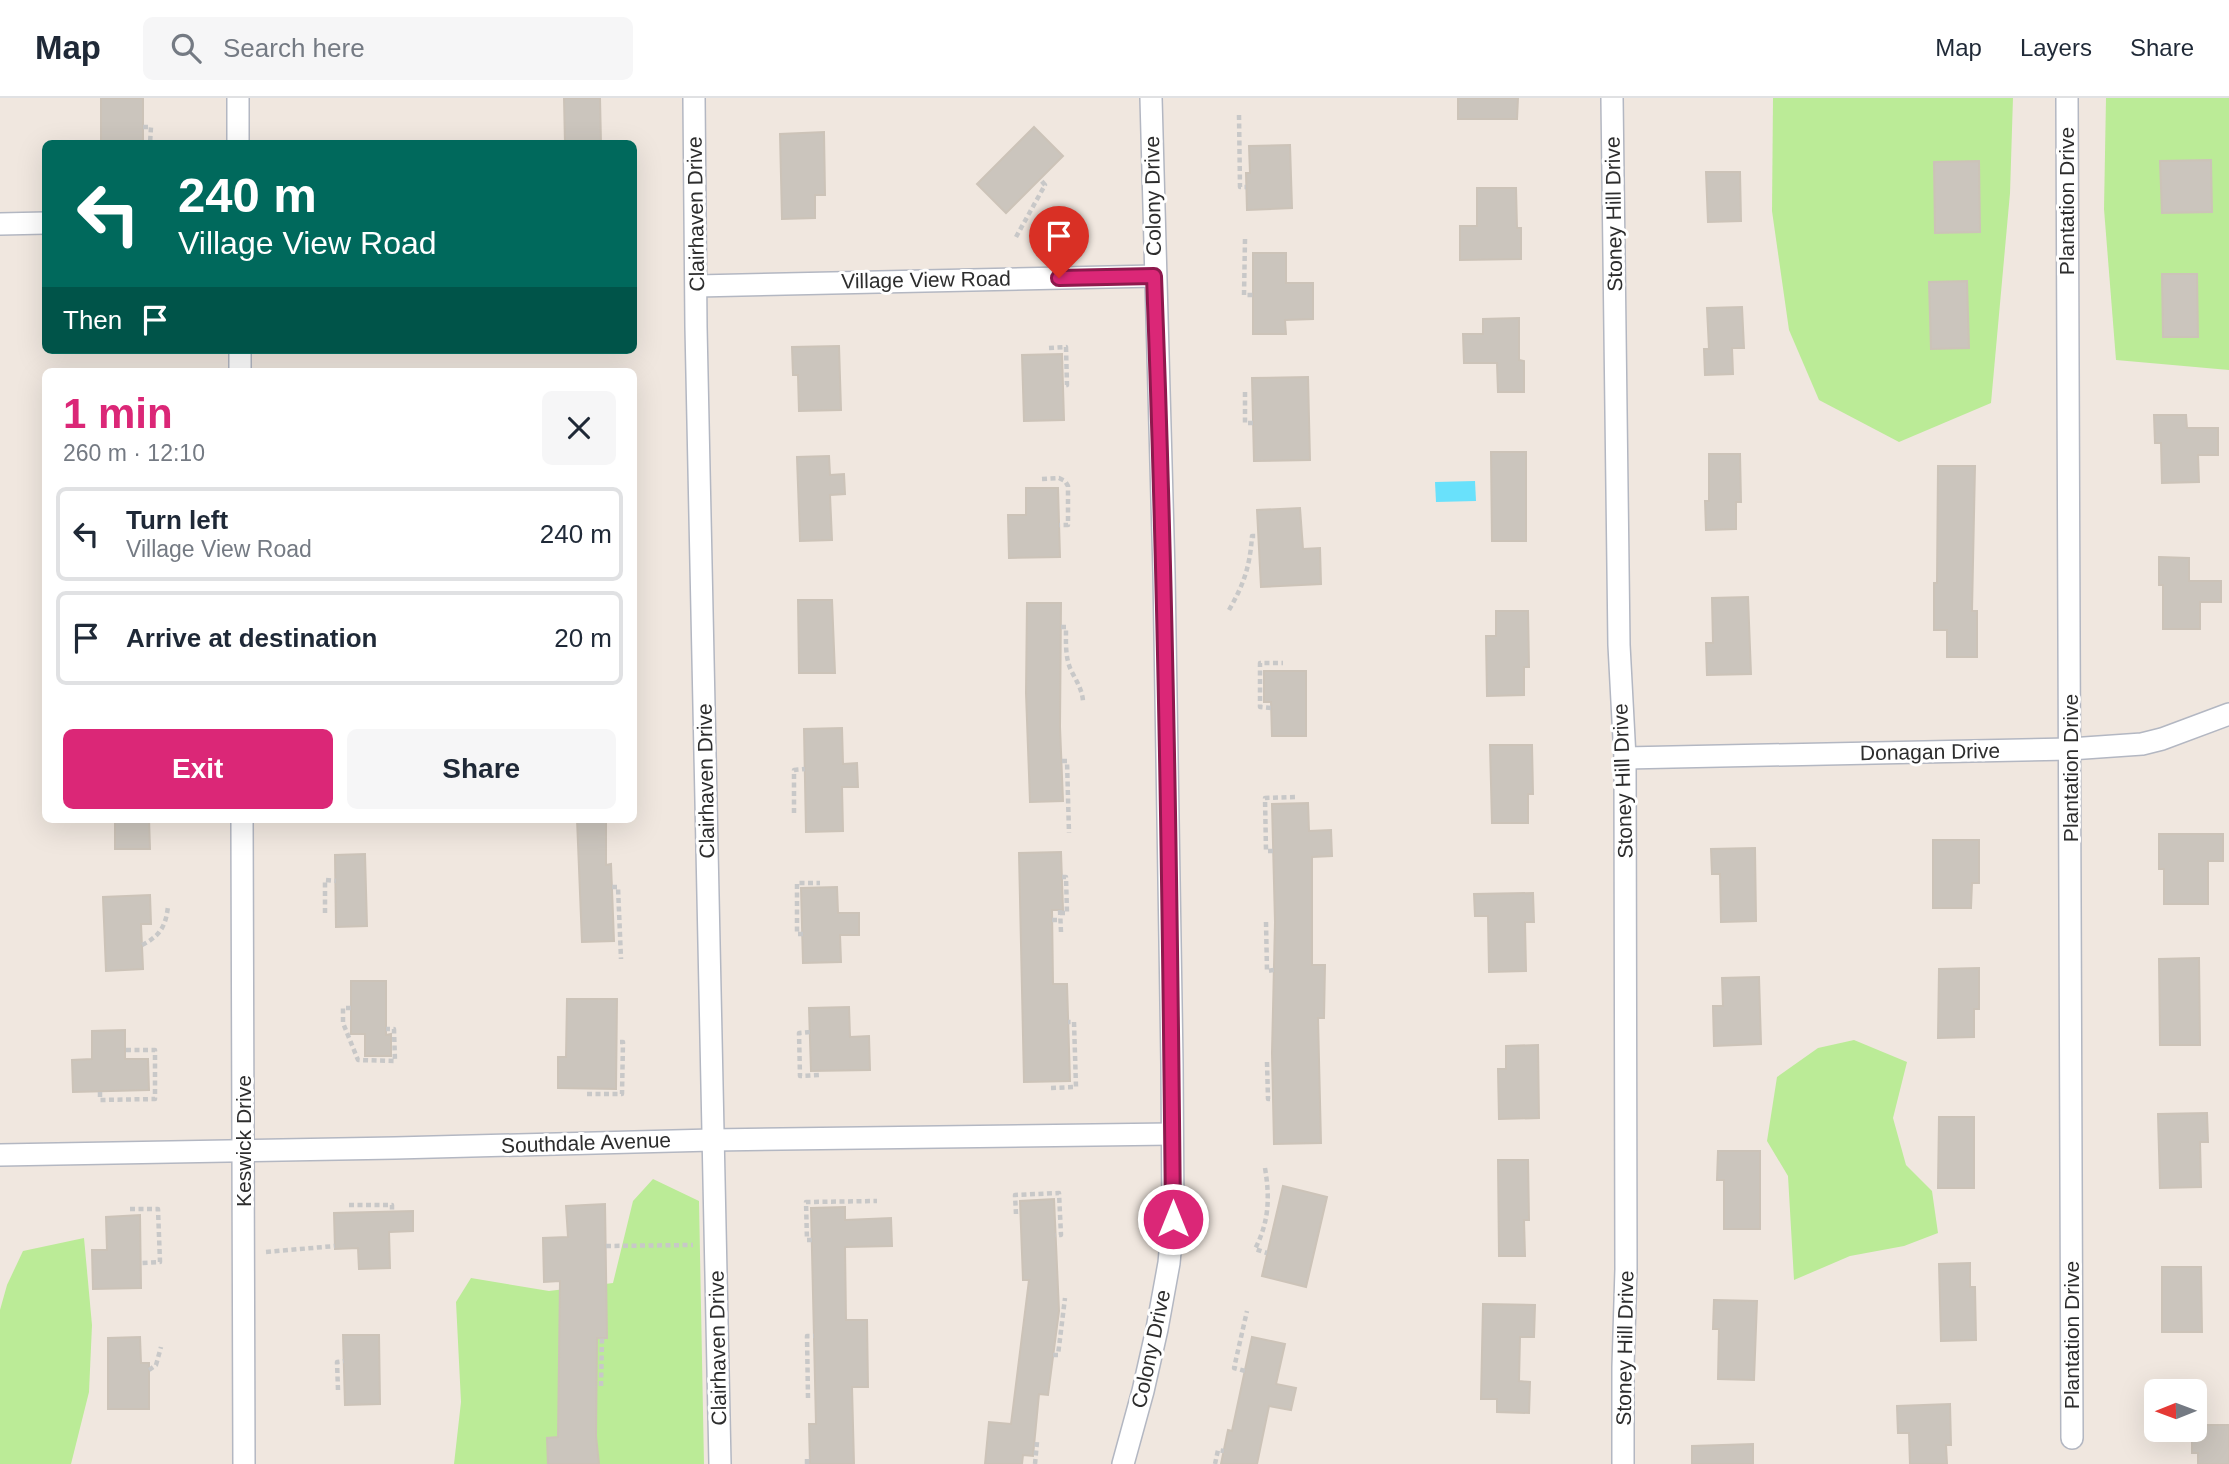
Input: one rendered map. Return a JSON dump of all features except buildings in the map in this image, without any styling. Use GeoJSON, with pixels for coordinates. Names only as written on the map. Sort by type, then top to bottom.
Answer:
{"type":"FeatureCollection","features":[{"type":"Feature","properties":{"kind":"street"},"geometry":{"type":"LineString","coordinates":[[238,98],[238,140]]}},
{"type":"Feature","properties":{"kind":"street","name":"Clairhaven Drive"},"geometry":{"type":"LineString","coordinates":[[694,98],[696,327],[720,1464]]}},
{"type":"Feature","properties":{"kind":"street","name":"Colony Drive"},"geometry":{"type":"LineString","coordinates":[[1123,1464],[1143,1391],[1169,1263],[1173,1219],[1164,585],[1151,98]]}},
{"type":"Feature","properties":{"kind":"street","name":"Stoney Hill Drive"},"geometry":{"type":"LineString","coordinates":[[1612,98],[1619,646],[1625,758],[1626,1269],[1623,1464]]}},
{"type":"Feature","properties":{"kind":"street","name":"Plantation Drive"},"geometry":{"type":"LineString","coordinates":[[2067,98],[2072,1438]]}},
{"type":"Feature","properties":{"kind":"street"},"geometry":{"type":"LineString","coordinates":[[0,224],[42,223]]}},
{"type":"Feature","properties":{"kind":"street","name":"Village View Road"},"geometry":{"type":"LineString","coordinates":[[697,286],[1154,276]]}},
{"type":"Feature","properties":{"kind":"street","name":"Donagan Drive"},"geometry":{"type":"LineString","coordinates":[[1625,758],[2070,749],[2143,744],[2229,714]]}},
{"type":"Feature","properties":{"kind":"street","name":"Keswick Drive"},"geometry":{"type":"LineString","coordinates":[[242,823],[244,1464]]}},
{"type":"Feature","properties":{"kind":"street","name":"Southdale Avenue"},"geometry":{"type":"LineString","coordinates":[[0,1155],[395,1149],[712,1140],[1172,1134]]}},
{"type":"Feature","properties":{"kind":"path"},"geometry":{"type":"LineString","coordinates":[[1239,115],[1240,187],[1246,187]]}},
{"type":"Feature","properties":{"kind":"path"},"geometry":{"type":"LineString","coordinates":[[143,127],[151,127],[150,140]]}},
{"type":"Feature","properties":{"kind":"path"},"geometry":{"type":"LineString","coordinates":[[1016,237],[1045,184],[1040,179]]}},
{"type":"Feature","properties":{"kind":"path"},"geometry":{"type":"LineString","coordinates":[[1245,239],[1244,295],[1253,295]]}},
{"type":"Feature","properties":{"kind":"path"},"geometry":{"type":"LineString","coordinates":[[1049,348],[1066,347],[1067,386],[1063,386]]}},
{"type":"Feature","properties":{"kind":"path"},"geometry":{"type":"LineString","coordinates":[[1245,392],[1245,423],[1253,423]]}},
{"type":"Feature","properties":{"kind":"path"},"geometry":{"type":"LineString","coordinates":[[1042,479],[1059,478],[1068,486],[1068,525],[1059,525]]}},
{"type":"Feature","properties":{"kind":"path"},"geometry":{"type":"LineString","coordinates":[[1229,610],[1241,589],[1250,561],[1252,537],[1258,536]]}},
{"type":"Feature","properties":{"kind":"path"},"geometry":{"type":"LineString","coordinates":[[1061,627],[1066,627],[1069,666],[1082,692],[1083,701]]}},
{"type":"Feature","properties":{"kind":"path"},"geometry":{"type":"LineString","coordinates":[[1272,708],[1260,708],[1260,663],[1283,663]]}},
{"type":"Feature","properties":{"kind":"path"},"geometry":{"type":"LineString","coordinates":[[1062,761],[1067,761],[1069,833]]}},
{"type":"Feature","properties":{"kind":"path"},"geometry":{"type":"LineString","coordinates":[[794,813],[794,770],[805,769]]}},
{"type":"Feature","properties":{"kind":"path"},"geometry":{"type":"LineString","coordinates":[[1273,851],[1266,851],[1265,798],[1298,797]]}},
{"type":"Feature","properties":{"kind":"path"},"geometry":{"type":"LineString","coordinates":[[1060,932],[1060,911],[1067,912],[1066,877],[1062,877]]}},
{"type":"Feature","properties":{"kind":"path"},"geometry":{"type":"LineString","coordinates":[[325,913],[326,880],[336,880]]}},
{"type":"Feature","properties":{"kind":"path"},"geometry":{"type":"LineString","coordinates":[[803,934],[797,934],[797,883],[820,883]]}},
{"type":"Feature","properties":{"kind":"path"},"geometry":{"type":"LineString","coordinates":[[612,887],[618,887],[621,960]]}},
{"type":"Feature","properties":{"kind":"path"},"geometry":{"type":"LineString","coordinates":[[142,945],[162,931],[168,906]]}},
{"type":"Feature","properties":{"kind":"path"},"geometry":{"type":"LineString","coordinates":[[1052,920],[1060,920]]}},
{"type":"Feature","properties":{"kind":"path"},"geometry":{"type":"LineString","coordinates":[[1266,922],[1267,971],[1274,970]]}},
{"type":"Feature","properties":{"kind":"path"},"geometry":{"type":"LineString","coordinates":[[351,1008],[343,1008],[343,1023],[358,1060],[395,1061],[394,1029],[386,1029]]}},
{"type":"Feature","properties":{"kind":"path"},"geometry":{"type":"LineString","coordinates":[[1051,1088],[1076,1087],[1074,1022],[1068,1022]]}},
{"type":"Feature","properties":{"kind":"path"},"geometry":{"type":"LineString","coordinates":[[810,1032],[799,1033],[800,1076],[820,1075]]}},
{"type":"Feature","properties":{"kind":"path"},"geometry":{"type":"LineString","coordinates":[[587,1094],[622,1094],[623,1042],[617,1042]]}},
{"type":"Feature","properties":{"kind":"path"},"geometry":{"type":"LineString","coordinates":[[100,1092],[100,1100],[155,1099],[155,1050],[125,1050]]}},
{"type":"Feature","properties":{"kind":"path"},"geometry":{"type":"LineString","coordinates":[[1267,1062],[1268,1099],[1273,1099]]}},
{"type":"Feature","properties":{"kind":"path"},"geometry":{"type":"LineString","coordinates":[[1265,1168],[1269,1192],[1268,1214],[1255,1249],[1267,1253]]}},
{"type":"Feature","properties":{"kind":"path"},"geometry":{"type":"LineString","coordinates":[[1016,1214],[1015,1195],[1059,1193],[1061,1235],[1055,1235]]}},
{"type":"Feature","properties":{"kind":"path"},"geometry":{"type":"LineString","coordinates":[[811,1240],[807,1240],[806,1202],[877,1201]]}},
{"type":"Feature","properties":{"kind":"path"},"geometry":{"type":"LineString","coordinates":[[349,1205],[392,1205],[392,1211]]}},
{"type":"Feature","properties":{"kind":"path"},"geometry":{"type":"LineString","coordinates":[[130,1209],[158,1209],[160,1262],[141,1263]]}},
{"type":"Feature","properties":{"kind":"path"},"geometry":{"type":"LineString","coordinates":[[606,1246],[715,1245]]}},
{"type":"Feature","properties":{"kind":"path"},"geometry":{"type":"LineString","coordinates":[[244,1254],[335,1246]]}},
{"type":"Feature","properties":{"kind":"path"},"geometry":{"type":"LineString","coordinates":[[1053,1355],[1058,1355],[1065,1298]]}},
{"type":"Feature","properties":{"kind":"path"},"geometry":{"type":"LineString","coordinates":[[1245,1371],[1234,1368],[1247,1311]]}},
{"type":"Feature","properties":{"kind":"path"},"geometry":{"type":"LineString","coordinates":[[808,1398],[807,1336],[814,1336]]}},
{"type":"Feature","properties":{"kind":"path"},"geometry":{"type":"LineString","coordinates":[[601,1386],[602,1338]]}},
{"type":"Feature","properties":{"kind":"path"},"geometry":{"type":"LineString","coordinates":[[149,1370],[156,1365],[160,1347]]}},
{"type":"Feature","properties":{"kind":"path"},"geometry":{"type":"LineString","coordinates":[[338,1390],[337,1362],[344,1361]]}},
{"type":"Feature","properties":{"kind":"path"},"geometry":{"type":"LineString","coordinates":[[1035,1464],[1037,1442]]}},
{"type":"Feature","properties":{"kind":"path"},"geometry":{"type":"LineString","coordinates":[[1215,1464],[1218,1450],[1224,1451]]}},
{"type":"Feature","properties":{"kind":"green space"},"geometry":{"type":"Polygon","coordinates":[[[1773,98],[2013,98],[2010,193],[1991,403],[1899,442],[1819,400],[1789,330],[1772,211],[1773,98]]]}},
{"type":"Feature","properties":{"kind":"green space"},"geometry":{"type":"Polygon","coordinates":[[[2106,98],[2229,98],[2229,370],[2116,360],[2104,209],[2106,98]]]}},
{"type":"Feature","properties":{"kind":"green space"},"geometry":{"type":"Polygon","coordinates":[[[1854,1040],[1907,1062],[1893,1118],[1906,1165],[1932,1191],[1938,1233],[1904,1246],[1850,1256],[1794,1280],[1788,1176],[1767,1141],[1777,1077],[1818,1048],[1854,1040]]]}},
{"type":"Feature","properties":{"kind":"green space"},"geometry":{"type":"Polygon","coordinates":[[[653,1179],[699,1201],[704,1464],[454,1464],[461,1402],[456,1302],[471,1278],[549,1291],[613,1283],[633,1201],[653,1179]]]}},
{"type":"Feature","properties":{"kind":"green space"},"geometry":{"type":"Polygon","coordinates":[[[84,1238],[92,1325],[89,1392],[71,1464],[0,1464],[0,1310],[7,1285],[23,1251],[84,1238]]]}},
{"type":"Feature","properties":{"kind":"water"},"geometry":{"type":"Polygon","coordinates":[[[1475,481],[1476,501],[1436,502],[1435,482],[1475,481]]]}},
{"type":"Feature","properties":{"kind":"route"},"geometry":{"type":"LineString","coordinates":[[1059,278],[1154,276],[1164,572],[1173,1219]]}}]}
